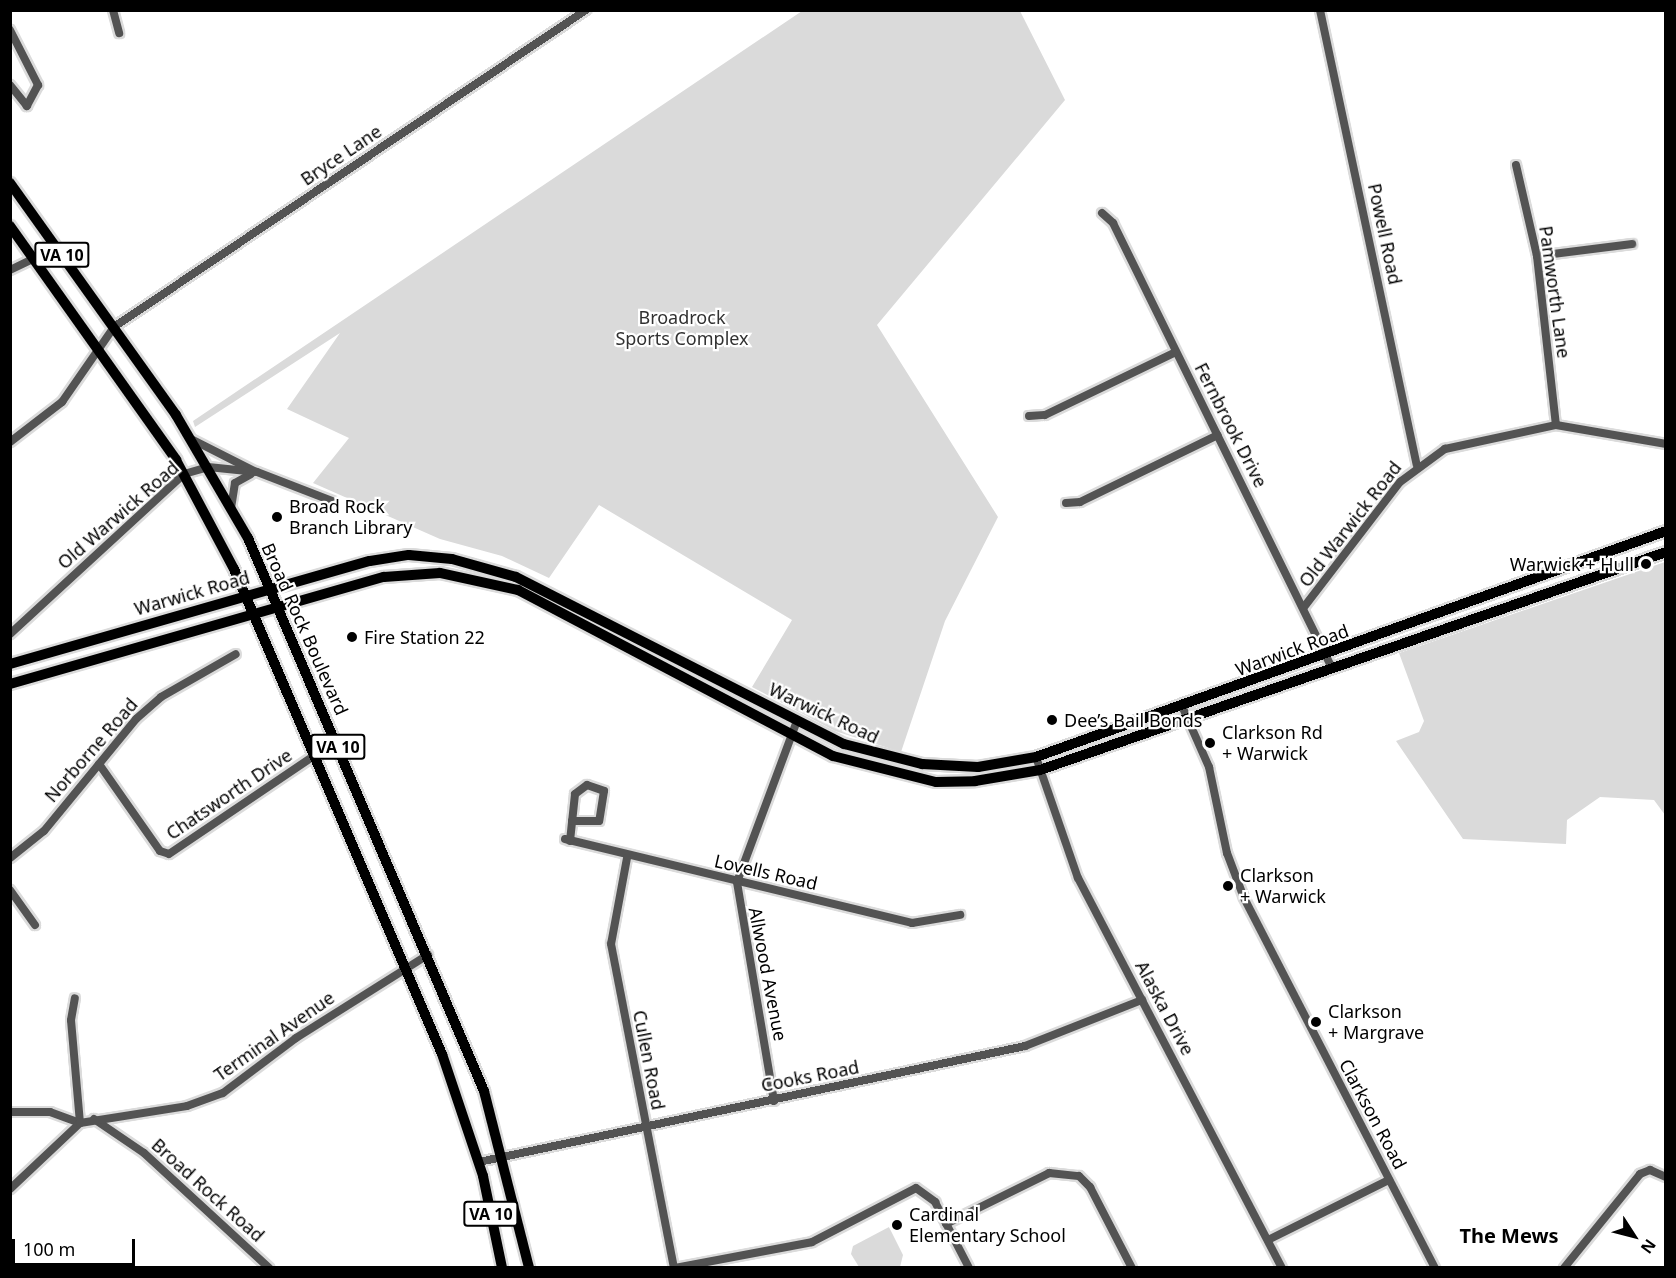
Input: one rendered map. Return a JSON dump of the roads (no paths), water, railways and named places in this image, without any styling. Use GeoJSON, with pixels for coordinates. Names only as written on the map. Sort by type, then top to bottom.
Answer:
{"type":"FeatureCollection","features":[{"type":"Feature","properties":{"kind":"main road","name":"Broad Rock Boulevard"},"geometry":{"type":"LineString","coordinates":[[10,183],[191,439],[231,508],[428,955],[505,1156],[529,1268]]}},
{"type":"Feature","properties":{"kind":"main road","name":"VA 10"},"geometry":{"type":"LineString","coordinates":[[10,226],[184,474],[245,595],[406,968],[479,1162],[502,1268]]}},
{"type":"Feature","properties":{"kind":"main road","name":"Warwick Road"},"geometry":{"type":"LineString","coordinates":[[10,684],[395,576],[440,573],[500,585],[603,633],[791,734],[872,770],[936,782],[1040,770],[1188,718],[1665,531]]}},
{"type":"Feature","properties":{"kind":"main road","name":"Warwick Road"},"geometry":{"type":"LineString","coordinates":[[10,664],[268,588],[409,555],[488,567],[797,721],[881,757],[922,764],[978,767],[1036,757],[1182,706],[1665,552]]}},
{"type":"Feature","properties":{"kind":"street"},"geometry":{"type":"LineString","coordinates":[[112,10],[119,33]]}},
{"type":"Feature","properties":{"kind":"street","name":"Bryce Lane"},"geometry":{"type":"LineString","coordinates":[[10,442],[62,402],[96,346],[114,327],[586,10]]}},
{"type":"Feature","properties":{"kind":"street","name":"Powell Road"},"geometry":{"type":"LineString","coordinates":[[1320,10],[1417,465]]}},
{"type":"Feature","properties":{"kind":"street"},"geometry":{"type":"LineString","coordinates":[[10,30],[14,46],[38,85],[27,106],[10,85]]}},
{"type":"Feature","properties":{"kind":"street","name":"Pamworth Lane"},"geometry":{"type":"LineString","coordinates":[[1516,165],[1537,256],[1556,425]]}},
{"type":"Feature","properties":{"kind":"street","name":"Fernbrook Drive"},"geometry":{"type":"LineString","coordinates":[[1102,213],[1113,223],[1329,661]]}},
{"type":"Feature","properties":{"kind":"street"},"geometry":{"type":"LineString","coordinates":[[1537,256],[1632,243]]}},
{"type":"Feature","properties":{"kind":"street"},"geometry":{"type":"LineString","coordinates":[[10,270],[33,259]]}},
{"type":"Feature","properties":{"kind":"street"},"geometry":{"type":"LineString","coordinates":[[1029,416],[1045,415],[1176,352]]}},
{"type":"Feature","properties":{"kind":"street","name":"Old Warwick Road"},"geometry":{"type":"LineString","coordinates":[[1304,607],[1417,465],[1467,440],[1556,425],[1665,444]]}},
{"type":"Feature","properties":{"kind":"street"},"geometry":{"type":"LineString","coordinates":[[1066,503],[1080,502],[1218,435]]}},
{"type":"Feature","properties":{"kind":"street"},"geometry":{"type":"LineString","coordinates":[[191,439],[257,472]]}},
{"type":"Feature","properties":{"kind":"street","name":"Old Warwick Road"},"geometry":{"type":"LineString","coordinates":[[10,634],[184,474],[208,467],[257,472],[332,501]]}},
{"type":"Feature","properties":{"kind":"street"},"geometry":{"type":"LineString","coordinates":[[231,508],[236,481],[257,472]]}},
{"type":"Feature","properties":{"kind":"street","name":"Norborne Road"},"geometry":{"type":"LineString","coordinates":[[10,858],[44,831],[99,764],[161,697],[236,654]]}},
{"type":"Feature","properties":{"kind":"street","name":"Clarkson Road"},"geometry":{"type":"LineString","coordinates":[[1182,706],[1209,767],[1227,853],[1244,898],[1435,1268]]}},
{"type":"Feature","properties":{"kind":"street","name":"Allwood Avenue"},"geometry":{"type":"LineString","coordinates":[[774,1101],[737,882],[797,721]]}},
{"type":"Feature","properties":{"kind":"street","name":"Chatsworth Drive"},"geometry":{"type":"LineString","coordinates":[[99,764],[160,851],[180,851],[314,756]]}},
{"type":"Feature","properties":{"kind":"street","name":"Alaska Drive"},"geometry":{"type":"LineString","coordinates":[[1036,757],[1078,878],[1282,1268]]}},
{"type":"Feature","properties":{"kind":"street"},"geometry":{"type":"LineString","coordinates":[[580,787],[604,791],[599,821],[572,821],[580,787]]}},
{"type":"Feature","properties":{"kind":"street","name":"Lovells Road"},"geometry":{"type":"LineString","coordinates":[[572,821],[567,840],[627,858],[912,923],[960,915]]}},
{"type":"Feature","properties":{"kind":"street","name":"Cullen Road"},"geometry":{"type":"LineString","coordinates":[[627,858],[611,944],[644,1123],[675,1268]]}},
{"type":"Feature","properties":{"kind":"street"},"geometry":{"type":"LineString","coordinates":[[10,890],[35,925]]}},
{"type":"Feature","properties":{"kind":"street","name":"Terminal Avenue"},"geometry":{"type":"LineString","coordinates":[[10,1189],[80,1123],[187,1106],[223,1093],[296,1038],[428,955]]}},
{"type":"Feature","properties":{"kind":"street"},"geometry":{"type":"LineString","coordinates":[[10,1112],[50,1113],[80,1123],[71,1020],[75,998]]}},
{"type":"Feature","properties":{"kind":"street","name":"Cooks Road"},"geometry":{"type":"LineString","coordinates":[[479,1162],[644,1123],[774,1101],[1025,1046],[1142,1000]]}},
{"type":"Feature","properties":{"kind":"street","name":"Broad Rock Road"},"geometry":{"type":"LineString","coordinates":[[94,1119],[144,1153],[269,1268]]}},
{"type":"Feature","properties":{"kind":"street"},"geometry":{"type":"LineString","coordinates":[[1564,1268],[1640,1174],[1650,1170],[1665,1177]]}},
{"type":"Feature","properties":{"kind":"street"},"geometry":{"type":"LineString","coordinates":[[946,1224],[1049,1173],[1079,1176],[1090,1187],[1132,1268]]}},
{"type":"Feature","properties":{"kind":"street"},"geometry":{"type":"LineString","coordinates":[[1268,1240],[1389,1180]]}},
{"type":"Feature","properties":{"kind":"street"},"geometry":{"type":"LineString","coordinates":[[675,1268],[812,1242],[904,1191],[922,1189],[946,1224],[969,1268]]}},
{"type":"Feature","properties":{"kind":"place","name":"Broad Rock Branch Library"},"geometry":{"type":"Point","coordinates":[277,517]}},
{"type":"Feature","properties":{"kind":"place","name":"Warwick + Hull"},"geometry":{"type":"Point","coordinates":[1646,564]}},
{"type":"Feature","properties":{"kind":"place","name":"Fire Station 22"},"geometry":{"type":"Point","coordinates":[352,637]}},
{"type":"Feature","properties":{"kind":"place","name":"Dee’s Bail Bonds"},"geometry":{"type":"Point","coordinates":[1052,720]}},
{"type":"Feature","properties":{"kind":"place","name":"Clarkson Rd + Warwick"},"geometry":{"type":"Point","coordinates":[1210,743]}},
{"type":"Feature","properties":{"kind":"place","name":"Clarkson + Warwick"},"geometry":{"type":"Point","coordinates":[1228,886]}},
{"type":"Feature","properties":{"kind":"place","name":"Clarkson + Margrave"},"geometry":{"type":"Point","coordinates":[1316,1022]}},
{"type":"Feature","properties":{"kind":"place","name":"Cardinal Elementary School"},"geometry":{"type":"Point","coordinates":[897,1225]}},
{"type":"Feature","properties":{"kind":"district","name":"The Mews"},"geometry":{"type":"Point","coordinates":[1509,1235]}},
{"type":"Feature","properties":{"kind":"park label","name":"Broadrock Sports Complex"},"geometry":{"type":"Point","coordinates":[682,328]}}]}
